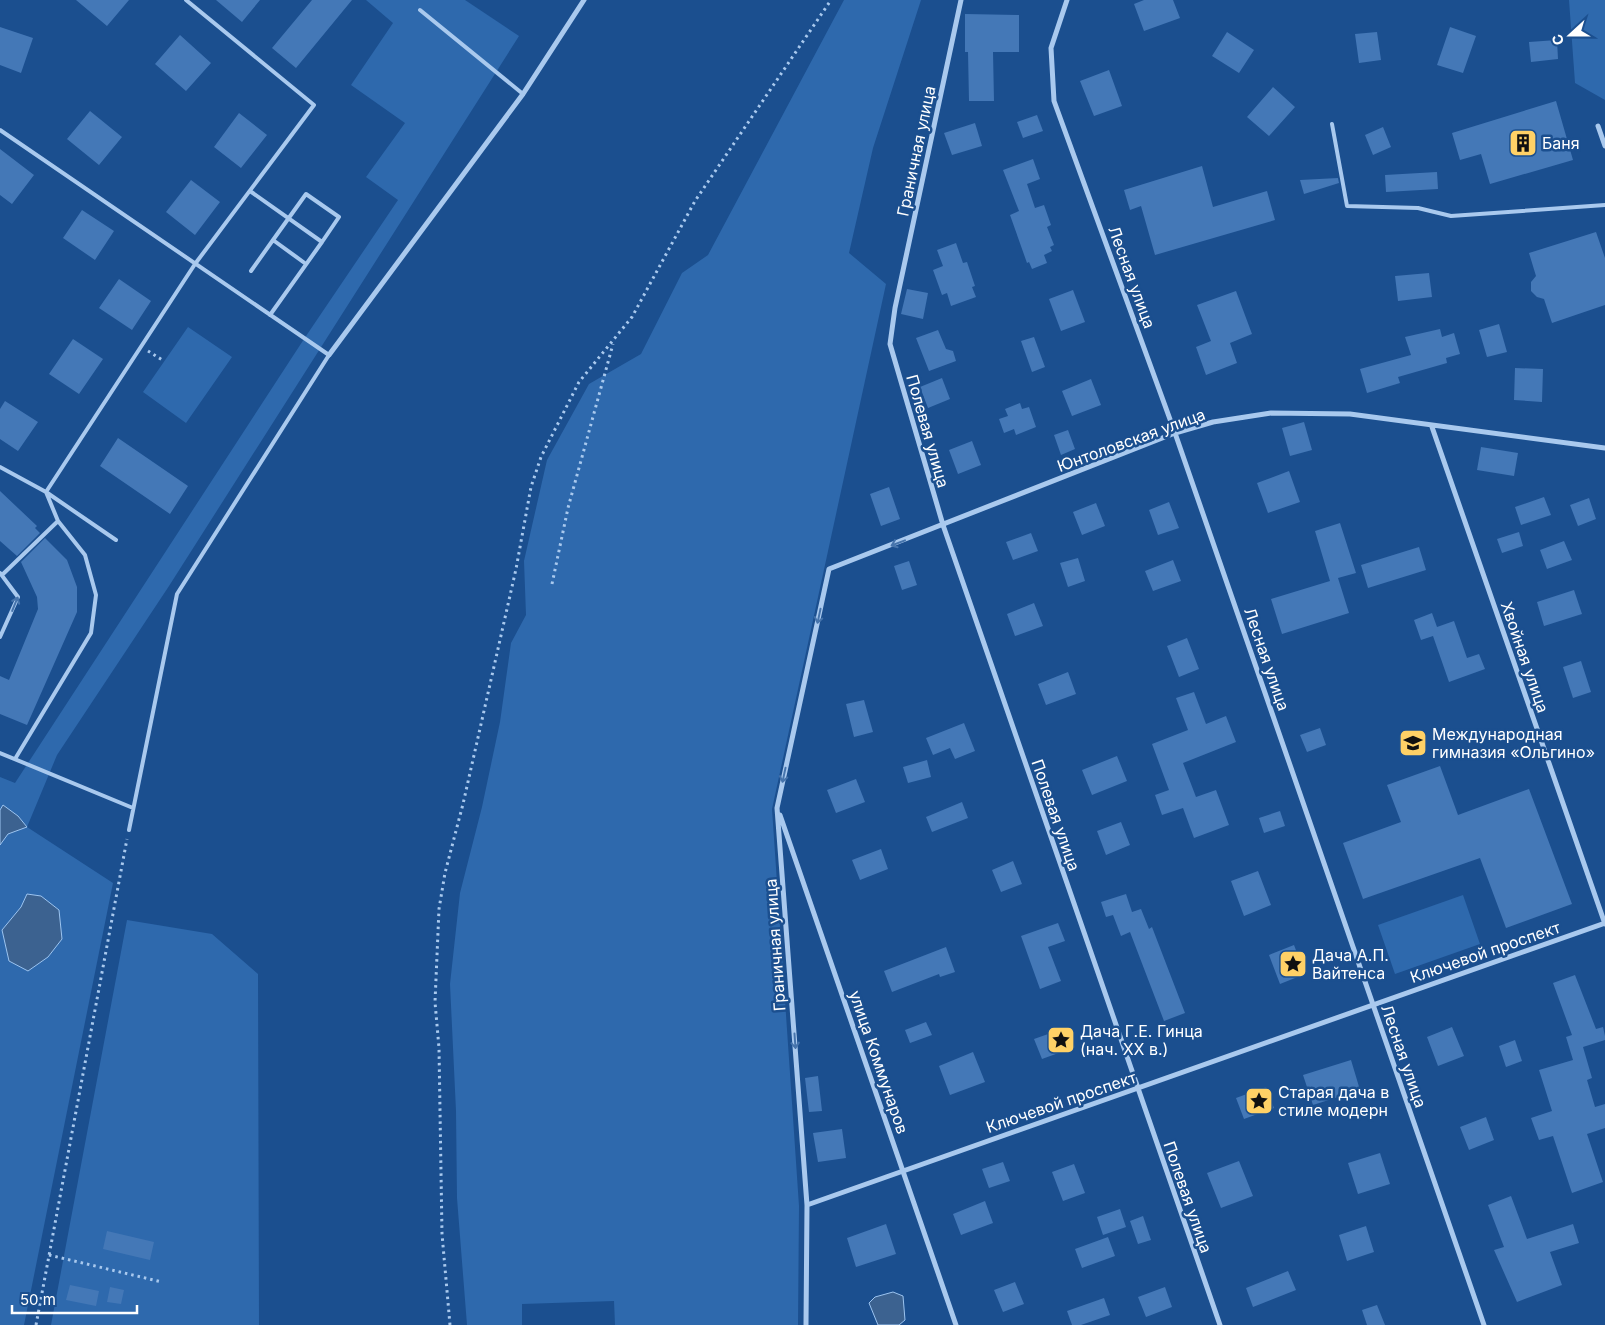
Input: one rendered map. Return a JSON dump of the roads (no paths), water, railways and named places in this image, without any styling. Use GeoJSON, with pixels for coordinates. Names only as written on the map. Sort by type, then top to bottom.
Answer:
{"type":"FeatureCollection","features":[{"type":"Feature","properties":{"kind":"street"},"geometry":{"type":"LineString","coordinates":[[328,355],[523,94],[584,0]]}},
{"type":"Feature","properties":{"kind":"street","name":"Граничная улица"},"geometry":{"type":"LineString","coordinates":[[895,308],[961,0]]}},
{"type":"Feature","properties":{"kind":"street","name":"Лесная улица"},"geometry":{"type":"LineString","coordinates":[[1067,0],[1051,48],[1054,101],[1175,433],[1484,1325]]}},
{"type":"Feature","properties":{"kind":"street"},"geometry":{"type":"LineString","coordinates":[[1598,126],[1605,146]]}},
{"type":"Feature","properties":{"kind":"street","name":"Полевая улица"},"geometry":{"type":"LineString","coordinates":[[895,308],[890,344],[943,525],[1220,1325]]}},
{"type":"Feature","properties":{"kind":"street","name":"Юнтоловская улица"},"geometry":{"type":"LineString","coordinates":[[830,569],[1175,433],[1213,422],[1271,413],[1350,414],[1605,448]]}},
{"type":"Feature","properties":{"kind":"street","name":"Хвойная улица"},"geometry":{"type":"LineString","coordinates":[[1432,426],[1605,923]]}},
{"type":"Feature","properties":{"kind":"street","name":"Граничная улица"},"geometry":{"type":"LineString","coordinates":[[806,1325],[807,1205],[777,808],[830,569]]}},
{"type":"Feature","properties":{"kind":"street","name":"улица Коммунаров"},"geometry":{"type":"LineString","coordinates":[[777,808],[956,1325]]}},
{"type":"Feature","properties":{"kind":"street","name":"Ключевой проспект"},"geometry":{"type":"LineString","coordinates":[[807,1205],[1605,923]]}},
{"type":"Feature","properties":{"kind":"lane"},"geometry":{"type":"LineString","coordinates":[[46,492],[195,264],[314,105],[186,0]]}},
{"type":"Feature","properties":{"kind":"lane"},"geometry":{"type":"LineString","coordinates":[[420,10],[523,94]]}},
{"type":"Feature","properties":{"kind":"lane"},"geometry":{"type":"LineString","coordinates":[[1332,124],[1347,206],[1418,208],[1451,216],[1605,205]]}},
{"type":"Feature","properties":{"kind":"lane"},"geometry":{"type":"LineString","coordinates":[[0,130],[328,355],[177,594],[129,830]]}},
{"type":"Feature","properties":{"kind":"lane"},"geometry":{"type":"LineString","coordinates":[[250,191],[322,242]]}},
{"type":"Feature","properties":{"kind":"lane"},"geometry":{"type":"LineString","coordinates":[[252,271],[306,194],[339,217],[270,315]]}},
{"type":"Feature","properties":{"kind":"lane"},"geometry":{"type":"LineString","coordinates":[[273,240],[306,264]]}},
{"type":"Feature","properties":{"kind":"lane"},"geometry":{"type":"LineString","coordinates":[[0,467],[46,492],[116,540]]}},
{"type":"Feature","properties":{"kind":"lane"},"geometry":{"type":"LineString","coordinates":[[14,759],[91,633],[96,595],[85,555],[58,521],[46,492]]}},
{"type":"Feature","properties":{"kind":"lane"},"geometry":{"type":"LineString","coordinates":[[0,637],[18,597],[1,574],[58,521]]}},
{"type":"Feature","properties":{"kind":"lane"},"geometry":{"type":"LineString","coordinates":[[0,753],[133,808]]}},
{"type":"Feature","properties":{"kind":"place","name":"Баня"},"geometry":{"type":"Point","coordinates":[1523,143]}},
{"type":"Feature","properties":{"kind":"place","name":"Международная гимназия «Ольгино»"},"geometry":{"type":"Point","coordinates":[1413,743]}},
{"type":"Feature","properties":{"kind":"place","name":"Дача А.П. Вайтенса"},"geometry":{"type":"Point","coordinates":[1293,964]}},
{"type":"Feature","properties":{"kind":"place","name":"Дача Г.Е. Гинца (нач. XX в.)"},"geometry":{"type":"Point","coordinates":[1061,1040]}},
{"type":"Feature","properties":{"kind":"place","name":"Старая дача в стиле модерн"},"geometry":{"type":"Point","coordinates":[1259,1101]}}]}
